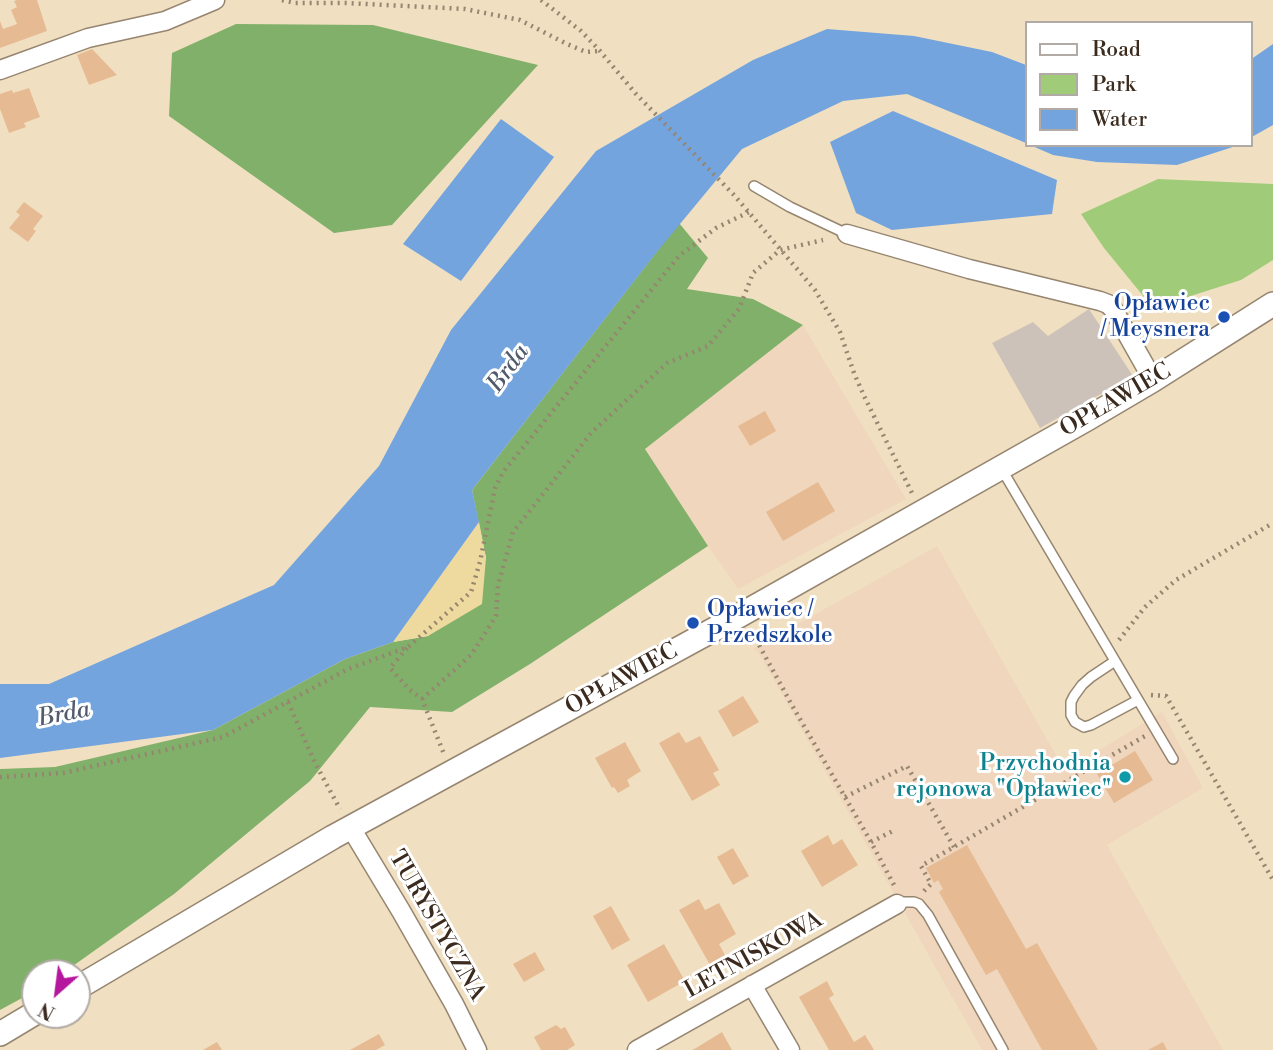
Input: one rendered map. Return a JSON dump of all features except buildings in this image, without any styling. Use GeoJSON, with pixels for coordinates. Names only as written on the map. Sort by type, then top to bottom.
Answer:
{"type":"FeatureCollection","features":[{"type":"Feature","properties":{"kind":"street"},"geometry":{"type":"LineString","coordinates":[[0,70],[88,37],[165,21],[215,0]]}},
{"type":"Feature","properties":{"kind":"street"},"geometry":{"type":"LineString","coordinates":[[848,233],[969,269],[1108,304],[1153,380]]}},
{"type":"Feature","properties":{"kind":"street","name":"OPŁAWIEC"},"geometry":{"type":"LineString","coordinates":[[91,980],[351,828],[735,618],[1001,467],[1153,380],[1273,304]]}},
{"type":"Feature","properties":{"kind":"street","name":"TURYSTYCZNA"},"geometry":{"type":"LineString","coordinates":[[351,828],[454,1004],[477,1050]]}},
{"type":"Feature","properties":{"kind":"street","name":"LETNISKOWA"},"geometry":{"type":"LineString","coordinates":[[636,1050],[904,903]]}},
{"type":"Feature","properties":{"kind":"street"},"geometry":{"type":"LineString","coordinates":[[752,985],[790,1050]]}},
{"type":"Feature","properties":{"kind":"street"},"geometry":{"type":"LineString","coordinates":[[0,1034],[21,1021]]}},
{"type":"Feature","properties":{"kind":"lane"},"geometry":{"type":"LineString","coordinates":[[754,186],[790,207],[848,233]]}},
{"type":"Feature","properties":{"kind":"lane"},"geometry":{"type":"LineString","coordinates":[[1001,467],[1173,759]]}},
{"type":"Feature","properties":{"kind":"lane"},"geometry":{"type":"LineString","coordinates":[[1113,657],[1082,685],[1074,696],[1071,715],[1075,722],[1084,727],[1091,725],[1138,699]]}},
{"type":"Feature","properties":{"kind":"lane"},"geometry":{"type":"LineString","coordinates":[[904,903],[919,904],[928,915],[1003,1050]]}},
{"type":"Feature","properties":{"kind":"path"},"geometry":{"type":"LineString","coordinates":[[282,0],[295,3],[465,9],[520,20],[567,44],[586,51],[600,51]]}},
{"type":"Feature","properties":{"kind":"path"},"geometry":{"type":"LineString","coordinates":[[541,0],[581,31],[600,51],[636,94],[734,195],[815,290],[840,332],[864,396],[915,499]]}},
{"type":"Feature","properties":{"kind":"path"},"geometry":{"type":"LineString","coordinates":[[452,773],[422,699],[390,668],[408,647],[471,592],[495,488],[503,472],[679,256],[716,228],[749,212]]}},
{"type":"Feature","properties":{"kind":"path"},"geometry":{"type":"LineString","coordinates":[[422,699],[471,655],[496,616],[498,586],[513,532],[592,432],[667,363],[708,346],[739,309],[753,273],[780,250],[848,233]]}},
{"type":"Feature","properties":{"kind":"path"},"geometry":{"type":"LineString","coordinates":[[1113,657],[1114,646],[1145,607],[1176,580],[1273,523]]}},
{"type":"Feature","properties":{"kind":"path"},"geometry":{"type":"LineString","coordinates":[[773,625],[762,631],[759,645],[904,903],[931,884],[921,866],[1147,735],[1138,699],[1166,696],[1273,880]]}},
{"type":"Feature","properties":{"kind":"path"},"geometry":{"type":"LineString","coordinates":[[0,777],[63,773],[223,737],[348,669],[408,647]]}},
{"type":"Feature","properties":{"kind":"path"},"geometry":{"type":"LineString","coordinates":[[289,702],[315,763],[351,828]]}},
{"type":"Feature","properties":{"kind":"path"},"geometry":{"type":"LineString","coordinates":[[845,797],[907,766],[954,847]]}},
{"type":"Feature","properties":{"kind":"path"},"geometry":{"type":"LineString","coordinates":[[871,842],[895,830]]}},
{"type":"Feature","properties":{"kind":"shaded area"},"geometry":{"type":"Polygon","coordinates":[[[1089,309],[1133,376],[1040,428],[992,343],[1033,322],[1048,336],[1089,309]]]}},
{"type":"Feature","properties":{"kind":"shaded area"},"geometry":{"type":"Polygon","coordinates":[[[803,325],[906,499],[738,589],[645,449],[803,325]]]}},
{"type":"Feature","properties":{"kind":"shaded area"},"geometry":{"type":"Polygon","coordinates":[[[937,546],[1065,771],[1162,712],[1203,788],[1107,845],[1223,1050],[982,1050],[758,652],[753,649],[937,546]]]}},
{"type":"Feature","properties":{"kind":"green space"},"geometry":{"type":"Polygon","coordinates":[[[236,24],[373,25],[538,65],[392,225],[334,233],[169,116],[172,53],[236,24]]]}},
{"type":"Feature","properties":{"kind":"green space"},"geometry":{"type":"Polygon","coordinates":[[[1158,179],[1273,184],[1273,260],[1241,280],[1153,308],[1104,248],[1081,214],[1158,179]]]}},
{"type":"Feature","properties":{"kind":"green space"},"geometry":{"type":"Polygon","coordinates":[[[679,223],[708,258],[687,289],[753,299],[803,325],[645,449],[708,546],[530,664],[452,712],[370,707],[310,781],[174,894],[83,959],[21,959],[21,999],[0,1010],[0,769],[55,767],[213,730],[345,659],[393,642],[428,636],[486,558],[472,490],[679,223]]]}},
{"type":"Feature","properties":{"kind":"sand"},"geometry":{"type":"Polygon","coordinates":[[[479,522],[486,558],[482,604],[428,636],[393,642],[479,522]]]}},
{"type":"Feature","properties":{"kind":"water","name":"Brda"},"geometry":{"type":"Polygon","coordinates":[[[827,29],[914,36],[992,52],[1024,64],[1024,142],[907,94],[843,101],[742,149],[656,253],[472,490],[479,522],[393,642],[345,659],[213,730],[0,758],[0,684],[49,684],[274,585],[379,466],[451,330],[596,151],[753,60],[827,29]]]}},
{"type":"Feature","properties":{"kind":"water"},"geometry":{"type":"Polygon","coordinates":[[[1273,44],[1273,125],[1252,137],[1252,59],[1273,44]]]}},
{"type":"Feature","properties":{"kind":"water"},"geometry":{"type":"Polygon","coordinates":[[[893,111],[1057,180],[1052,214],[892,230],[856,213],[830,142],[893,111]]]}},
{"type":"Feature","properties":{"kind":"water"},"geometry":{"type":"Polygon","coordinates":[[[501,119],[554,157],[461,281],[403,244],[501,119]]]}},
{"type":"Feature","properties":{"kind":"water"},"geometry":{"type":"Polygon","coordinates":[[[1035,147],[1233,147],[1177,165],[1097,162],[1053,155],[1035,147]]]}},
{"type":"Feature","properties":{"kind":"place","name":"Opławiec / Meysnera"},"geometry":{"type":"Point","coordinates":[1224,317]}},
{"type":"Feature","properties":{"kind":"place","name":"Opławiec / Przedszkole"},"geometry":{"type":"Point","coordinates":[693,623]}},
{"type":"Feature","properties":{"kind":"place","name":"Przychodnia rejonowa \"Opławiec\""},"geometry":{"type":"Point","coordinates":[1125,777]}}]}
